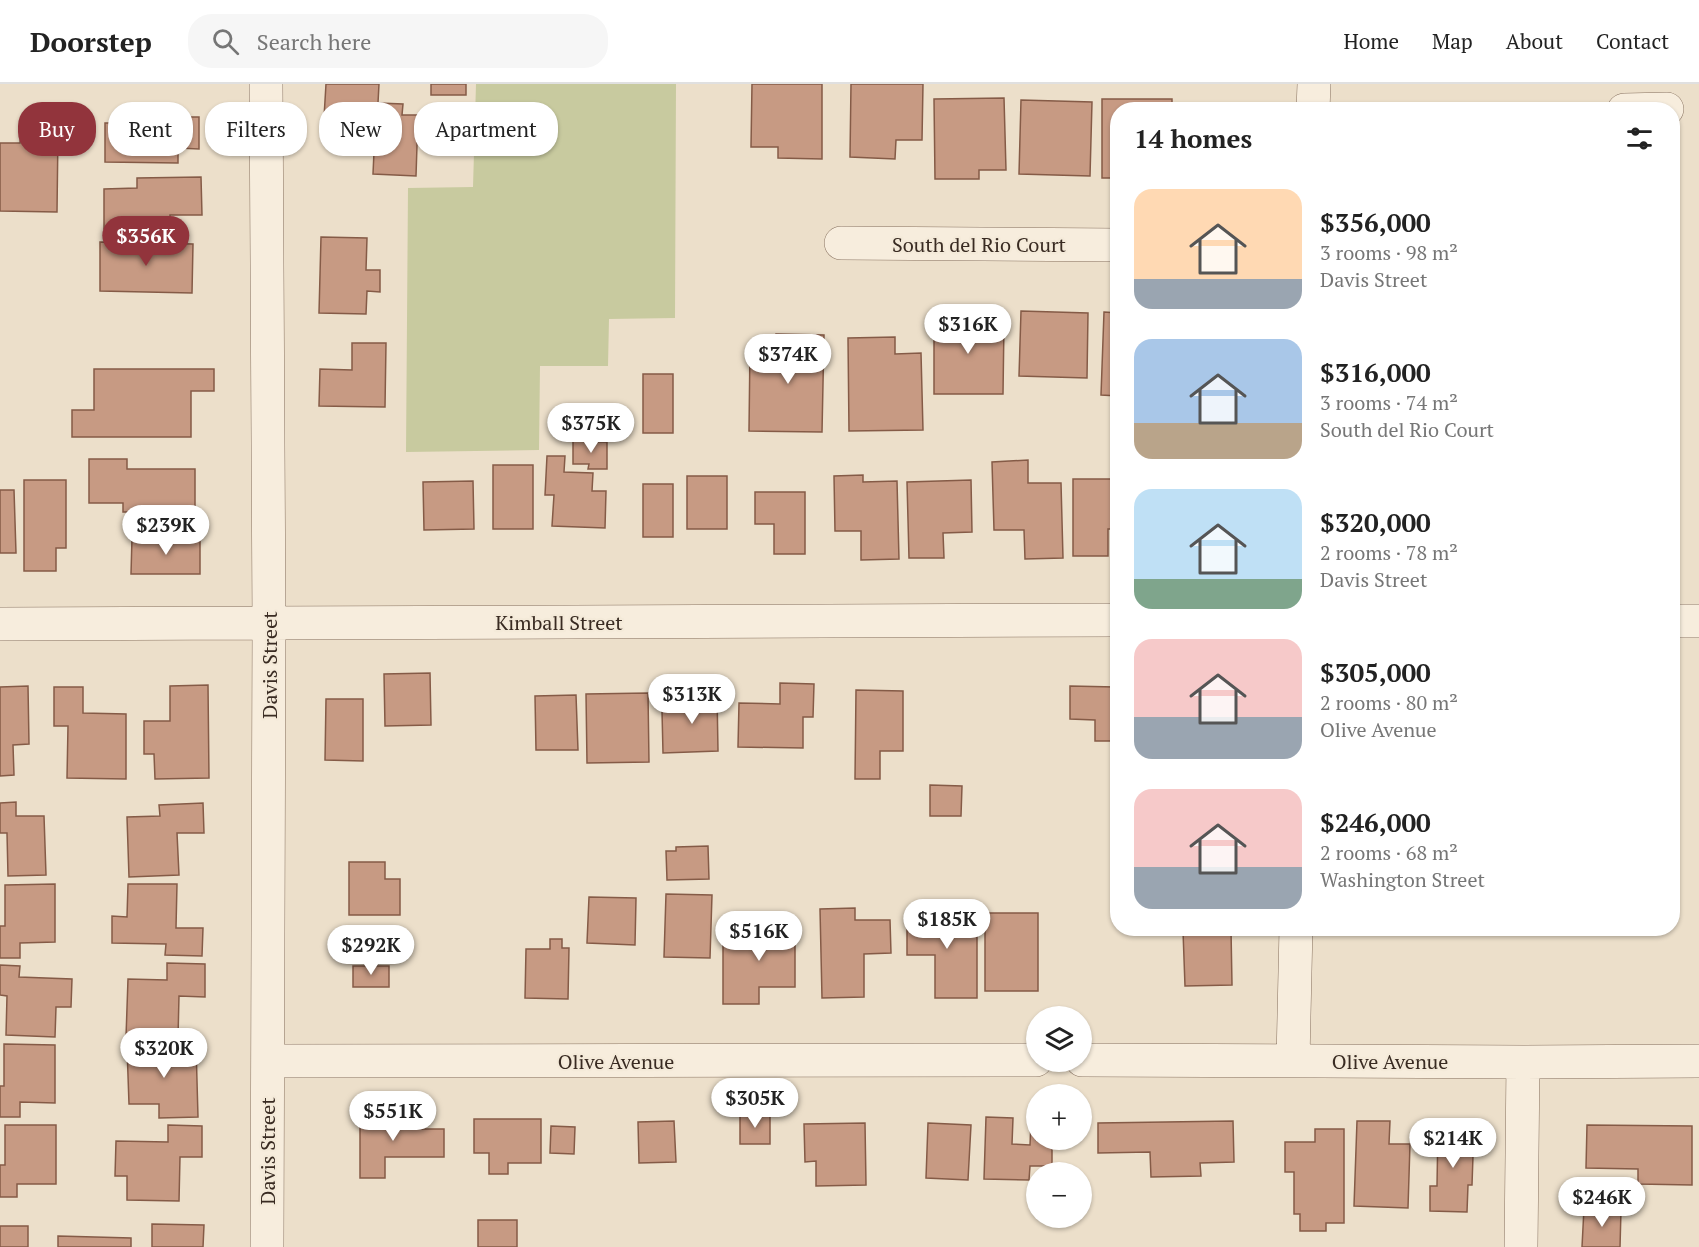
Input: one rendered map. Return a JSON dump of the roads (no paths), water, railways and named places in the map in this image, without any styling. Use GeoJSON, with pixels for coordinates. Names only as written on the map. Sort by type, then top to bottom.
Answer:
{"type":"FeatureCollection","features":[{"type":"Feature","properties":{"kind":"street","name":"Davis Street"},"geometry":{"type":"LineString","coordinates":[[266,84],[269,622],[267,1247]]}},
{"type":"Feature","properties":{"kind":"street"},"geometry":{"type":"LineString","coordinates":[[1313,102],[1314,84]]}},
{"type":"Feature","properties":{"kind":"street","name":"South del Rio Court"},"geometry":{"type":"LineString","coordinates":[[841,243],[1110,245]]}},
{"type":"Feature","properties":{"kind":"street","name":"Kimball Street"},"geometry":{"type":"LineString","coordinates":[[0,624],[1110,620]]}},
{"type":"Feature","properties":{"kind":"street"},"geometry":{"type":"LineString","coordinates":[[1680,621],[1699,621]]}},
{"type":"Feature","properties":{"kind":"street"},"geometry":{"type":"LineString","coordinates":[[1293,1060],[1296,936]]}},
{"type":"Feature","properties":{"kind":"street","name":"Olive Avenue"},"geometry":{"type":"LineString","coordinates":[[268,1061],[1026,1060]]}},
{"type":"Feature","properties":{"kind":"street","name":"Olive Avenue"},"geometry":{"type":"LineString","coordinates":[[1092,1060],[1699,1061]]}},
{"type":"Feature","properties":{"kind":"street"},"geometry":{"type":"LineString","coordinates":[[1521,1247],[1523,1062]]}}]}
